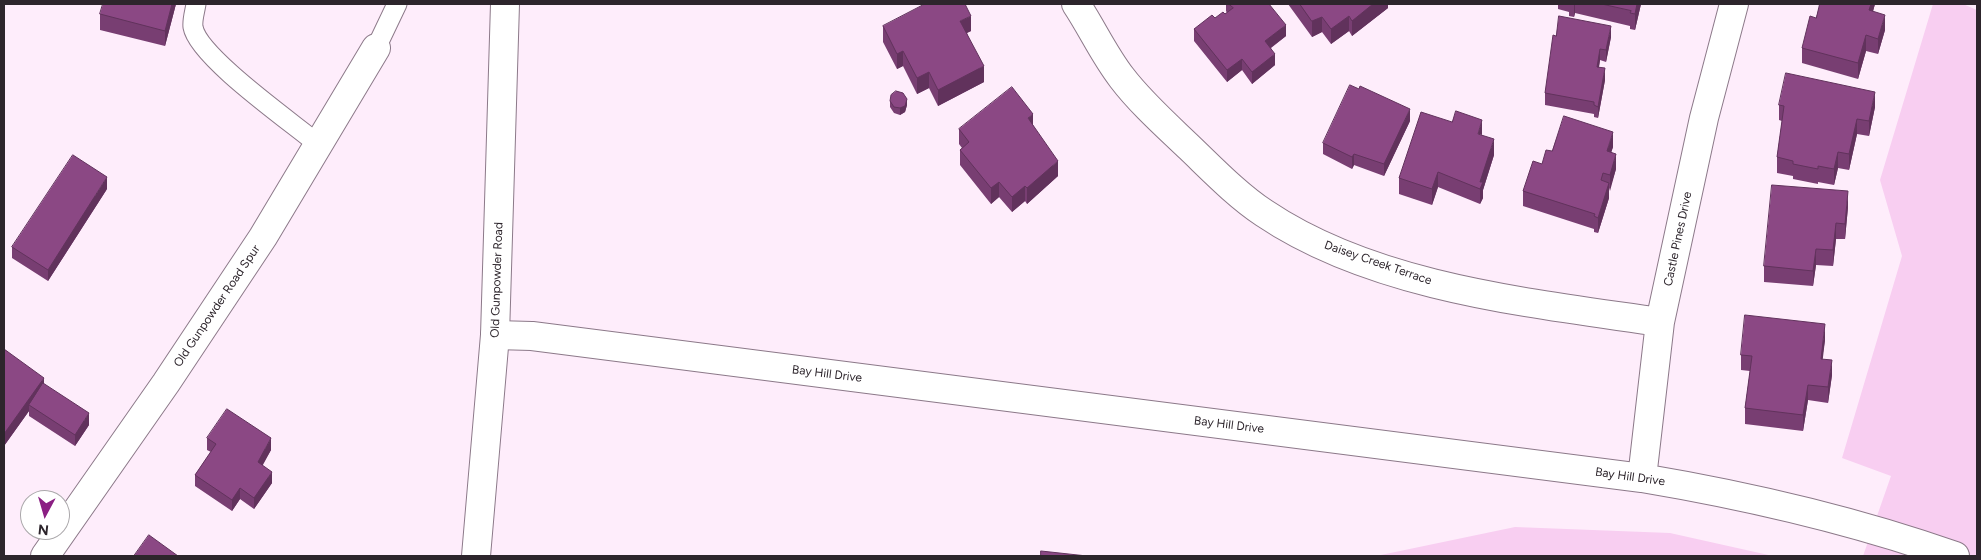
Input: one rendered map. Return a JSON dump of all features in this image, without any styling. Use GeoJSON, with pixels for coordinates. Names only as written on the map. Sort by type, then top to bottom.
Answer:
{"type":"FeatureCollection","features":[{"type":"Feature","properties":{"kind":"street","name":"Old Gunpowder Road"},"geometry":{"type":"LineString","coordinates":[[476,556],[494,335],[505,4]]}},
{"type":"Feature","properties":{"kind":"street","name":"Castle Pines Drive"},"geometry":{"type":"LineString","coordinates":[[1642,478],[1660,322],[1704,118],[1734,4]]}},
{"type":"Feature","properties":{"kind":"street","name":"Daisey Creek Terrace"},"geometry":{"type":"LineString","coordinates":[[1079,5],[1122,77],[1156,116],[1263,213],[1332,250],[1409,276],[1484,296],[1660,322]]}},
{"type":"Feature","properties":{"kind":"street","name":"Old Gunpowder Road Spur"},"geometry":{"type":"LineString","coordinates":[[44,556],[166,383],[263,237],[376,48]]}},
{"type":"Feature","properties":{"kind":"street","name":"Bay Hill Drive"},"geometry":{"type":"LineString","coordinates":[[494,335],[541,337],[1642,478],[1726,492],[1823,514],[1955,556]]}},
{"type":"Feature","properties":{"kind":"lane"},"geometry":{"type":"LineString","coordinates":[[196,4],[193,27],[203,47],[253,92],[319,145]]}},
{"type":"Feature","properties":{"kind":"lane"},"geometry":{"type":"LineString","coordinates":[[376,48],[397,4]]}},
{"type":"Feature","properties":{"kind":"shaded area"},"geometry":{"type":"Polygon","coordinates":[[[1933,4],[1963,4],[1977,10],[1977,556],[1863,556],[1891,476],[1842,458],[1902,256],[1880,180],[1933,4]]]}},
{"type":"Feature","properties":{"kind":"shaded area"},"geometry":{"type":"Polygon","coordinates":[[[1515,527],[1670,533],[1773,556],[1376,556],[1515,527]]]}},
{"type":"Feature","properties":{"kind":"building"},"geometry":{"type":"Polygon","coordinates":[[[103,4],[172,4],[165,31],[100,14],[103,4]]]}},
{"type":"Feature","properties":{"kind":"building"},"geometry":{"type":"Polygon","coordinates":[[[925,4],[965,4],[971,16],[960,21],[984,66],[938,90],[929,72],[917,78],[903,51],[897,54],[883,26],[925,4]]]}},
{"type":"Feature","properties":{"kind":"building"},"geometry":{"type":"Polygon","coordinates":[[[1229,4],[1269,4],[1286,25],[1265,41],[1275,54],[1252,72],[1242,59],[1227,70],[1194,29],[1212,15],[1215,18],[1223,12],[1225,14],[1233,8],[1229,4]]]}},
{"type":"Feature","properties":{"kind":"building"},"geometry":{"type":"Polygon","coordinates":[[[1300,4],[1373,4],[1352,21],[1349,16],[1331,29],[1322,17],[1312,21],[1300,4]]]}},
{"type":"Feature","properties":{"kind":"building"},"geometry":{"type":"Polygon","coordinates":[[[1602,4],[1637,4],[1635,14],[1630,13],[1631,11],[1602,4]]]}},
{"type":"Feature","properties":{"kind":"building"},"geometry":{"type":"Polygon","coordinates":[[[1820,4],[1871,4],[1869,10],[1885,15],[1878,39],[1866,35],[1858,63],[1802,48],[1810,16],[1816,18],[1820,4]]]}},
{"type":"Feature","properties":{"kind":"building"},"geometry":{"type":"Polygon","coordinates":[[[1559,16],[1611,26],[1606,50],[1600,49],[1597,67],[1605,68],[1598,107],[1594,105],[1594,102],[1545,93],[1553,35],[1556,36],[1559,16]]]}},
{"type":"Feature","properties":{"kind":"building"},"geometry":{"type":"Polygon","coordinates":[[[1786,73],[1875,92],[1869,121],[1857,119],[1849,154],[1838,152],[1834,169],[1818,166],[1818,169],[1793,164],[1793,161],[1777,157],[1784,106],[1779,105],[1786,73]]]}},
{"type":"Feature","properties":{"kind":"building"},"geometry":{"type":"Polygon","coordinates":[[[1350,85],[1359,89],[1360,86],[1410,109],[1384,164],[1354,154],[1352,157],[1323,143],[1350,85]]]}},
{"type":"Feature","properties":{"kind":"building"},"geometry":{"type":"Polygon","coordinates":[[[1012,87],[1033,114],[1028,118],[1058,161],[1027,188],[1025,186],[1012,197],[999,182],[991,188],[960,150],[969,142],[959,129],[1012,87]]]}},
{"type":"Feature","properties":{"kind":"building"},"geometry":{"type":"Polygon","coordinates":[[[896,91],[903,93],[907,99],[905,106],[900,108],[894,107],[890,101],[891,95],[896,91]]]}},
{"type":"Feature","properties":{"kind":"building"},"geometry":{"type":"Polygon","coordinates":[[[1456,111],[1482,120],[1478,134],[1494,139],[1480,182],[1483,182],[1480,189],[1438,172],[1432,189],[1399,178],[1421,112],[1452,122],[1456,111]]]}},
{"type":"Feature","properties":{"kind":"building"},"geometry":{"type":"Polygon","coordinates":[[[1564,116],[1613,132],[1607,151],[1616,154],[1610,175],[1603,173],[1601,180],[1609,183],[1598,218],[1594,216],[1595,214],[1523,191],[1533,161],[1542,164],[1546,150],[1552,151],[1564,116]]]}},
{"type":"Feature","properties":{"kind":"building"},"geometry":{"type":"Polygon","coordinates":[[[73,155],[107,177],[48,270],[12,247],[73,155]]]}},
{"type":"Feature","properties":{"kind":"building"},"geometry":{"type":"Polygon","coordinates":[[[1772,185],[1848,191],[1845,224],[1836,223],[1833,250],[1816,249],[1813,271],[1764,266],[1772,185]]]}},
{"type":"Feature","properties":{"kind":"building"},"geometry":{"type":"Polygon","coordinates":[[[1745,315],[1825,324],[1821,359],[1832,360],[1828,387],[1808,385],[1803,415],[1745,408],[1752,356],[1741,355],[1745,315]]]}},
{"type":"Feature","properties":{"kind":"building"},"geometry":{"type":"Polygon","coordinates":[[[4,349],[44,378],[4,434],[4,349]]]}},
{"type":"Feature","properties":{"kind":"building"},"geometry":{"type":"Polygon","coordinates":[[[43,383],[89,413],[75,435],[29,405],[43,383]]]}},
{"type":"Feature","properties":{"kind":"building"},"geometry":{"type":"Polygon","coordinates":[[[227,409],[271,438],[258,462],[272,472],[254,498],[240,488],[232,500],[195,475],[216,444],[207,438],[227,409]]]}},
{"type":"Feature","properties":{"kind":"building"},"geometry":{"type":"Polygon","coordinates":[[[149,535],[178,556],[134,556],[149,535]]]}},
{"type":"Feature","properties":{"kind":"building"},"geometry":{"type":"Polygon","coordinates":[[[1041,551],[1087,556],[1041,556],[1041,551]]]}}]}
